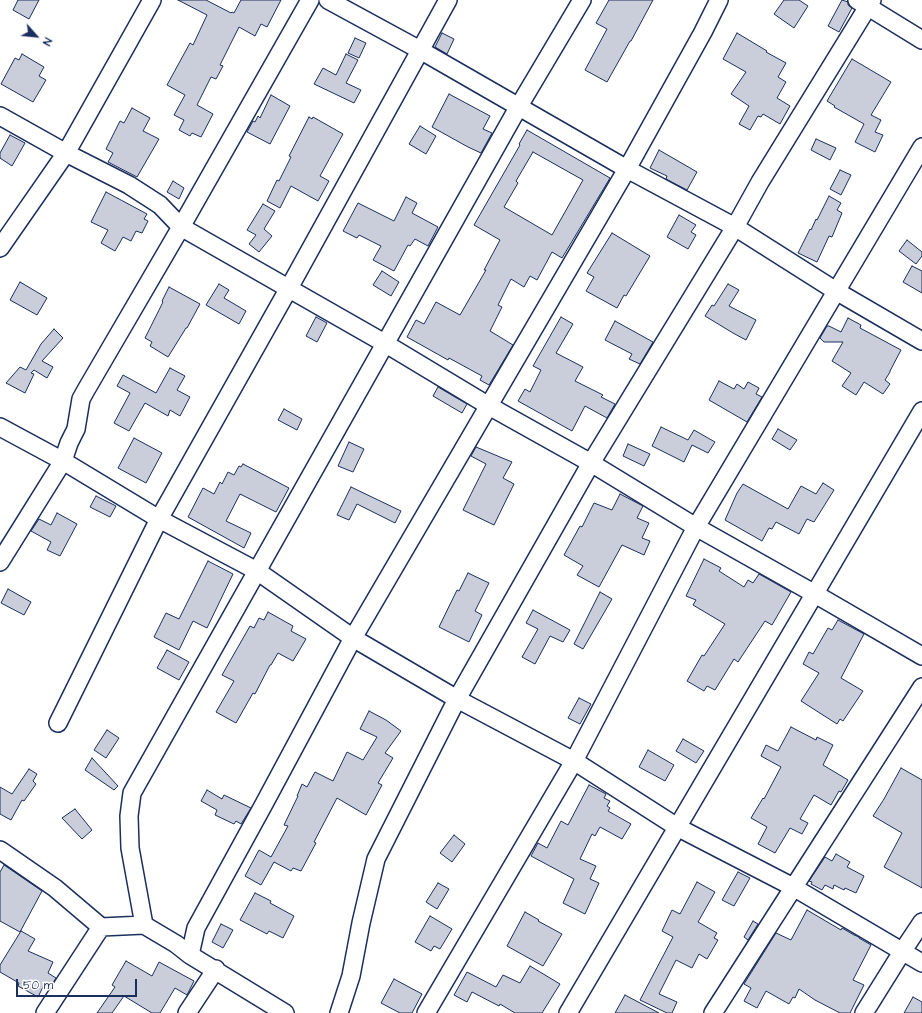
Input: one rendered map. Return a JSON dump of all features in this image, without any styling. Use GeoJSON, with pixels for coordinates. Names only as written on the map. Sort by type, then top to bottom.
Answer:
{"type":"FeatureCollection","features":[{"type":"Feature","properties":{"kind":"street"},"geometry":{"type":"LineString","coordinates":[[0,248],[66,153],[152,0]]}},
{"type":"Feature","properties":{"kind":"street"},"geometry":{"type":"LineString","coordinates":[[0,562],[63,461],[68,443],[76,429],[81,399],[310,0]]}},
{"type":"Feature","properties":{"kind":"street"},"geometry":{"type":"LineString","coordinates":[[328,0],[420,50],[627,169],[735,227],[836,291],[922,341]]}},
{"type":"Feature","properties":{"kind":"street"},"geometry":{"type":"LineString","coordinates":[[58,723],[159,519],[448,0]]}},
{"type":"Feature","properties":{"kind":"street"},"geometry":{"type":"LineString","coordinates":[[144,926],[130,848],[128,816],[132,792],[519,106],[582,0]]}},
{"type":"Feature","properties":{"kind":"street"},"geometry":{"type":"LineString","coordinates":[[190,955],[196,928],[353,638],[627,169],[703,32],[719,0]]}},
{"type":"Feature","properties":{"kind":"street"},"geometry":{"type":"LineString","coordinates":[[339,1013],[351,976],[376,859],[457,699],[591,463],[735,227],[865,2],[922,40]]}},
{"type":"Feature","properties":{"kind":"street"},"geometry":{"type":"LineString","coordinates":[[0,116],[66,153],[128,185],[160,205],[181,227],[386,344],[488,406],[591,463],[696,527],[922,656]]}},
{"type":"Feature","properties":{"kind":"street"},"geometry":{"type":"LineString","coordinates":[[426,1013],[574,761],[696,527],[922,147]]}},
{"type":"Feature","properties":{"kind":"street"},"geometry":{"type":"LineString","coordinates":[[568,1013],[922,411]]}},
{"type":"Feature","properties":{"kind":"street"},"geometry":{"type":"LineString","coordinates":[[0,427],[63,461],[159,519],[256,572],[353,638],[457,699],[574,761],[677,827],[793,887],[922,963]]}},
{"type":"Feature","properties":{"kind":"street"},"geometry":{"type":"LineString","coordinates":[[713,1013],[922,687]]}},
{"type":"Feature","properties":{"kind":"street"},"geometry":{"type":"LineString","coordinates":[[1,852],[56,888],[101,928],[144,926],[176,944],[190,955],[285,1013]]}},
{"type":"Feature","properties":{"kind":"street"},"geometry":{"type":"LineString","coordinates":[[864,1013],[922,922]]}},
{"type":"Feature","properties":{"kind":"street"},"geometry":{"type":"LineString","coordinates":[[45,1013],[101,928]]}},
{"type":"Feature","properties":{"kind":"street"},"geometry":{"type":"LineString","coordinates":[[188,1013],[216,970]]}},
{"type":"Feature","properties":{"kind":"building"},"geometry":{"type":"Polygon","coordinates":[[[18,0],[39,0],[29,19],[13,10],[18,0]]]}},
{"type":"Feature","properties":{"kind":"building"},"geometry":{"type":"Polygon","coordinates":[[[178,0],[206,0],[231,13],[234,13],[241,0],[281,0],[267,27],[261,24],[255,36],[239,27],[220,65],[223,66],[216,79],[211,77],[197,105],[213,114],[201,137],[192,133],[190,136],[179,130],[184,120],[174,115],[185,95],[167,85],[190,43],[193,45],[207,15],[178,0]]]}},
{"type":"Feature","properties":{"kind":"building"},"geometry":{"type":"Polygon","coordinates":[[[609,0],[653,0],[607,82],[585,70],[607,29],[596,23],[609,0]]]}},
{"type":"Feature","properties":{"kind":"building"},"geometry":{"type":"Polygon","coordinates":[[[784,0],[799,0],[808,6],[794,28],[774,14],[784,0]]]}},
{"type":"Feature","properties":{"kind":"building"},"geometry":{"type":"Polygon","coordinates":[[[842,0],[848,2],[848,5],[852,8],[839,32],[828,26],[842,0]]]}},
{"type":"Feature","properties":{"kind":"building"},"geometry":{"type":"Polygon","coordinates":[[[442,33],[454,39],[447,54],[435,47],[442,33]]]}},
{"type":"Feature","properties":{"kind":"building"},"geometry":{"type":"Polygon","coordinates":[[[737,33],[786,63],[778,77],[786,82],[777,98],[790,106],[780,124],[763,114],[761,117],[758,116],[750,130],[739,124],[749,106],[731,94],[746,72],[723,59],[737,33]]]}},
{"type":"Feature","properties":{"kind":"building"},"geometry":{"type":"Polygon","coordinates":[[[355,38],[366,43],[359,58],[348,53],[355,38]]]}},
{"type":"Feature","properties":{"kind":"building"},"geometry":{"type":"Polygon","coordinates":[[[22,54],[44,67],[39,76],[46,80],[33,102],[1,84],[15,58],[19,60],[22,54]]]}},
{"type":"Feature","properties":{"kind":"building"},"geometry":{"type":"Polygon","coordinates":[[[346,54],[358,60],[346,83],[361,90],[354,103],[314,84],[323,68],[336,75],[346,54]]]}},
{"type":"Feature","properties":{"kind":"building"},"geometry":{"type":"Polygon","coordinates":[[[852,59],[891,82],[871,115],[881,120],[875,132],[883,135],[875,152],[855,142],[864,124],[834,107],[835,106],[827,101],[852,59]]]}},
{"type":"Feature","properties":{"kind":"building"},"geometry":{"type":"Polygon","coordinates":[[[449,94],[490,116],[483,129],[492,133],[481,153],[432,127],[449,94]]]}},
{"type":"Feature","properties":{"kind":"building"},"geometry":{"type":"Polygon","coordinates":[[[271,95],[290,106],[270,144],[247,132],[253,121],[255,122],[258,116],[260,118],[271,95]]]}},
{"type":"Feature","properties":{"kind":"building"},"geometry":{"type":"Polygon","coordinates":[[[132,108],[150,118],[143,131],[159,139],[137,177],[108,162],[113,153],[106,149],[120,121],[124,123],[132,108]]]}},
{"type":"Feature","properties":{"kind":"building"},"geometry":{"type":"Polygon","coordinates":[[[309,117],[312,119],[313,117],[343,134],[320,176],[329,181],[318,201],[291,186],[280,208],[267,201],[277,180],[279,181],[291,157],[289,156],[309,117]]]}},
{"type":"Feature","properties":{"kind":"building"},"geometry":{"type":"Polygon","coordinates":[[[420,126],[436,136],[426,154],[409,144],[420,126]]]}},
{"type":"Feature","properties":{"kind":"building"},"geometry":{"type":"Polygon","coordinates":[[[527,130],[610,178],[562,258],[552,252],[537,280],[530,276],[524,287],[511,279],[498,305],[502,307],[490,331],[513,345],[489,385],[480,380],[482,376],[449,358],[448,360],[407,337],[416,320],[424,324],[436,302],[460,315],[486,270],[484,270],[500,240],[474,225],[520,145],[519,144],[527,130]],[[533,152],[516,181],[518,183],[504,207],[552,235],[583,180],[533,152]]]}},
{"type":"Feature","properties":{"kind":"building"},"geometry":{"type":"Polygon","coordinates":[[[10,135],[25,143],[12,166],[0,158],[0,153],[10,135]]]}},
{"type":"Feature","properties":{"kind":"building"},"geometry":{"type":"Polygon","coordinates":[[[816,139],[836,148],[830,160],[811,150],[816,139]]]}},
{"type":"Feature","properties":{"kind":"building"},"geometry":{"type":"Polygon","coordinates":[[[659,150],[697,172],[687,190],[666,179],[667,176],[650,168],[659,150]]]}},
{"type":"Feature","properties":{"kind":"building"},"geometry":{"type":"Polygon","coordinates":[[[840,170],[851,175],[841,195],[830,189],[840,170]]]}},
{"type":"Feature","properties":{"kind":"building"},"geometry":{"type":"Polygon","coordinates":[[[173,181],[184,188],[179,199],[167,192],[173,181]]]}},
{"type":"Feature","properties":{"kind":"building"},"geometry":{"type":"Polygon","coordinates":[[[106,192],[147,214],[144,219],[148,221],[142,233],[136,231],[131,241],[123,237],[115,251],[101,243],[108,230],[91,222],[106,192]]]}},
{"type":"Feature","properties":{"kind":"building"},"geometry":{"type":"Polygon","coordinates":[[[829,196],[841,203],[837,210],[842,213],[832,237],[829,236],[817,262],[798,253],[829,196]]]}},
{"type":"Feature","properties":{"kind":"building"},"geometry":{"type":"Polygon","coordinates":[[[406,197],[417,203],[412,213],[438,227],[428,246],[415,239],[410,246],[408,245],[394,271],[373,260],[381,246],[359,235],[357,238],[343,231],[358,203],[394,221],[406,197]]]}},
{"type":"Feature","properties":{"kind":"building"},"geometry":{"type":"Polygon","coordinates":[[[263,204],[275,211],[264,229],[272,236],[259,252],[249,244],[256,235],[247,230],[263,204]]]}},
{"type":"Feature","properties":{"kind":"building"},"geometry":{"type":"Polygon","coordinates":[[[679,215],[696,225],[691,232],[696,235],[688,249],[667,237],[679,215]]]}},
{"type":"Feature","properties":{"kind":"building"},"geometry":{"type":"Polygon","coordinates":[[[612,233],[650,256],[617,308],[586,291],[594,277],[587,273],[612,233]]]}},
{"type":"Feature","properties":{"kind":"building"},"geometry":{"type":"Polygon","coordinates":[[[907,240],[922,252],[922,256],[916,264],[899,251],[907,240]]]}},
{"type":"Feature","properties":{"kind":"building"},"geometry":{"type":"Polygon","coordinates":[[[912,266],[922,271],[922,293],[903,282],[912,266]]]}},
{"type":"Feature","properties":{"kind":"building"},"geometry":{"type":"Polygon","coordinates":[[[382,271],[399,282],[391,296],[373,285],[382,271]]]}},
{"type":"Feature","properties":{"kind":"building"},"geometry":{"type":"Polygon","coordinates":[[[20,282],[47,298],[37,315],[10,300],[20,282]]]}},
{"type":"Feature","properties":{"kind":"building"},"geometry":{"type":"Polygon","coordinates":[[[219,284],[229,290],[224,298],[246,311],[239,324],[206,305],[219,284]]]}},
{"type":"Feature","properties":{"kind":"building"},"geometry":{"type":"Polygon","coordinates":[[[728,284],[739,290],[729,306],[756,320],[746,340],[705,316],[712,305],[714,306],[728,284]]]}},
{"type":"Feature","properties":{"kind":"building"},"geometry":{"type":"Polygon","coordinates":[[[169,287],[200,304],[187,328],[168,357],[150,346],[152,342],[145,338],[169,287]]]}},
{"type":"Feature","properties":{"kind":"building"},"geometry":{"type":"Polygon","coordinates":[[[316,317],[327,323],[317,342],[306,336],[316,317]]]}},
{"type":"Feature","properties":{"kind":"building"},"geometry":{"type":"Polygon","coordinates":[[[561,317],[573,324],[556,353],[583,367],[575,381],[603,395],[601,397],[615,404],[607,418],[585,406],[572,431],[518,401],[525,389],[530,392],[541,370],[533,366],[561,317]]]}},
{"type":"Feature","properties":{"kind":"building"},"geometry":{"type":"Polygon","coordinates":[[[848,318],[861,325],[860,328],[901,350],[885,380],[890,384],[883,394],[864,382],[856,395],[842,386],[851,373],[832,361],[843,342],[824,342],[820,338],[827,326],[841,332],[848,318]]]}},
{"type":"Feature","properties":{"kind":"building"},"geometry":{"type":"Polygon","coordinates":[[[615,321],[653,342],[640,364],[629,359],[632,354],[605,340],[615,321]]]}},
{"type":"Feature","properties":{"kind":"building"},"geometry":{"type":"Polygon","coordinates":[[[54,329],[63,338],[42,361],[53,367],[47,378],[34,370],[31,373],[34,374],[25,393],[6,383],[20,367],[26,370],[41,344],[54,329]]]}},
{"type":"Feature","properties":{"kind":"building"},"geometry":{"type":"Polygon","coordinates":[[[170,368],[185,376],[177,390],[190,397],[180,416],[170,410],[168,416],[145,403],[129,431],[114,423],[130,393],[117,386],[123,375],[156,393],[170,368]]]}},
{"type":"Feature","properties":{"kind":"building"},"geometry":{"type":"Polygon","coordinates":[[[719,381],[734,389],[737,384],[744,389],[748,382],[759,388],[756,394],[762,397],[747,422],[709,400],[719,381]]]}},
{"type":"Feature","properties":{"kind":"building"},"geometry":{"type":"Polygon","coordinates":[[[438,387],[467,404],[462,413],[433,396],[438,387]]]}},
{"type":"Feature","properties":{"kind":"building"},"geometry":{"type":"Polygon","coordinates":[[[284,409],[302,419],[297,430],[278,420],[284,409]]]}},
{"type":"Feature","properties":{"kind":"building"},"geometry":{"type":"Polygon","coordinates":[[[661,427],[688,440],[694,430],[715,442],[708,453],[692,445],[684,462],[652,446],[661,427]]]}},
{"type":"Feature","properties":{"kind":"building"},"geometry":{"type":"Polygon","coordinates":[[[778,429],[797,440],[790,450],[772,439],[778,429]]]}},
{"type":"Feature","properties":{"kind":"building"},"geometry":{"type":"Polygon","coordinates":[[[134,438],[162,453],[146,483],[118,468],[134,438]]]}},
{"type":"Feature","properties":{"kind":"building"},"geometry":{"type":"Polygon","coordinates":[[[349,442],[364,449],[353,472],[338,466],[349,442]]]}},
{"type":"Feature","properties":{"kind":"building"},"geometry":{"type":"Polygon","coordinates":[[[628,444],[650,454],[644,466],[623,456],[628,444]]]}},
{"type":"Feature","properties":{"kind":"building"},"geometry":{"type":"Polygon","coordinates":[[[476,447],[512,462],[503,478],[514,484],[494,525],[463,510],[486,464],[471,456],[476,447]]]}},
{"type":"Feature","properties":{"kind":"building"},"geometry":{"type":"Polygon","coordinates":[[[243,464],[289,488],[276,512],[240,494],[226,521],[251,533],[244,548],[188,517],[203,488],[214,494],[220,482],[222,484],[228,472],[234,475],[239,466],[241,467],[243,464]]]}},
{"type":"Feature","properties":{"kind":"building"},"geometry":{"type":"Polygon","coordinates":[[[823,483],[834,490],[814,522],[807,519],[799,534],[776,522],[772,529],[769,528],[762,541],[725,520],[737,493],[743,484],[788,509],[801,486],[816,494],[823,483]]]}},
{"type":"Feature","properties":{"kind":"building"},"geometry":{"type":"Polygon","coordinates":[[[351,487],[401,511],[395,523],[357,504],[349,520],[337,515],[351,487]]]}},
{"type":"Feature","properties":{"kind":"building"},"geometry":{"type":"Polygon","coordinates":[[[620,494],[643,506],[637,518],[649,523],[642,538],[650,541],[644,555],[622,545],[599,587],[577,575],[583,566],[564,555],[580,526],[582,527],[594,503],[612,510],[620,494]]]}},
{"type":"Feature","properties":{"kind":"building"},"geometry":{"type":"Polygon","coordinates":[[[96,496],[116,506],[110,517],[90,507],[96,496]]]}},
{"type":"Feature","properties":{"kind":"building"},"geometry":{"type":"Polygon","coordinates":[[[57,513],[77,524],[60,556],[47,550],[51,542],[31,531],[39,519],[51,525],[57,513]]]}},
{"type":"Feature","properties":{"kind":"building"},"geometry":{"type":"Polygon","coordinates":[[[704,559],[721,568],[719,571],[744,587],[748,580],[753,583],[759,574],[791,592],[772,625],[765,621],[738,662],[734,659],[715,690],[707,686],[704,691],[687,681],[702,655],[704,656],[725,624],[693,605],[696,600],[686,596],[704,559]]]}},
{"type":"Feature","properties":{"kind":"building"},"geometry":{"type":"Polygon","coordinates":[[[208,561],[233,574],[207,628],[193,621],[179,650],[154,637],[166,613],[179,619],[208,561]]]}},
{"type":"Feature","properties":{"kind":"building"},"geometry":{"type":"Polygon","coordinates":[[[468,573],[489,583],[475,611],[482,615],[469,642],[439,627],[457,590],[459,591],[468,573]]]}},
{"type":"Feature","properties":{"kind":"building"},"geometry":{"type":"Polygon","coordinates":[[[8,589],[31,602],[24,615],[1,603],[8,589]]]}},
{"type":"Feature","properties":{"kind":"building"},"geometry":{"type":"Polygon","coordinates":[[[600,592],[612,599],[583,649],[574,644],[600,592]]]}},
{"type":"Feature","properties":{"kind":"building"},"geometry":{"type":"Polygon","coordinates":[[[533,610],[570,630],[563,642],[550,636],[535,664],[522,657],[538,629],[526,623],[533,610]]]}},
{"type":"Feature","properties":{"kind":"building"},"geometry":{"type":"Polygon","coordinates":[[[268,612],[293,626],[291,631],[306,639],[293,661],[278,653],[255,694],[253,693],[236,723],[216,712],[234,681],[222,675],[250,626],[254,628],[259,618],[264,620],[268,612]]]}},
{"type":"Feature","properties":{"kind":"building"},"geometry":{"type":"Polygon","coordinates":[[[838,620],[864,634],[841,678],[863,691],[843,721],[840,719],[837,724],[801,701],[819,673],[803,664],[809,652],[813,654],[828,628],[832,630],[838,620]]]}},
{"type":"Feature","properties":{"kind":"building"},"geometry":{"type":"Polygon","coordinates":[[[167,650],[189,662],[179,680],[157,668],[167,650]]]}},
{"type":"Feature","properties":{"kind":"building"},"geometry":{"type":"Polygon","coordinates":[[[579,698],[591,704],[580,724],[568,718],[579,698]]]}},
{"type":"Feature","properties":{"kind":"building"},"geometry":{"type":"Polygon","coordinates":[[[369,711],[386,720],[401,731],[385,753],[393,758],[378,783],[382,785],[366,815],[337,798],[301,871],[293,868],[291,871],[274,862],[261,885],[245,876],[259,850],[271,857],[288,826],[284,825],[302,784],[307,787],[315,772],[333,781],[347,752],[363,760],[377,737],[360,729],[369,711]]]}},
{"type":"Feature","properties":{"kind":"building"},"geometry":{"type":"Polygon","coordinates":[[[791,727],[816,740],[817,737],[833,745],[823,765],[848,780],[841,792],[839,791],[831,805],[814,795],[800,819],[808,823],[802,834],[790,828],[775,853],[758,844],[767,827],[751,818],[763,798],[764,799],[781,767],[761,756],[766,745],[778,751],[791,727]]]}},
{"type":"Feature","properties":{"kind":"building"},"geometry":{"type":"Polygon","coordinates":[[[107,730],[119,738],[106,758],[94,750],[107,730]]]}},
{"type":"Feature","properties":{"kind":"building"},"geometry":{"type":"Polygon","coordinates":[[[683,739],[704,751],[696,763],[676,751],[683,739]]]}},
{"type":"Feature","properties":{"kind":"building"},"geometry":{"type":"Polygon","coordinates":[[[648,750],[674,765],[665,781],[639,767],[648,750]]]}},
{"type":"Feature","properties":{"kind":"building"},"geometry":{"type":"Polygon","coordinates":[[[92,758],[118,786],[114,790],[85,770],[92,758]]]}},
{"type":"Feature","properties":{"kind":"building"},"geometry":{"type":"Polygon","coordinates":[[[901,768],[922,780],[922,888],[884,867],[902,833],[873,816],[901,768]]]}},
{"type":"Feature","properties":{"kind":"building"},"geometry":{"type":"Polygon","coordinates":[[[29,769],[37,774],[33,781],[36,784],[24,801],[22,800],[11,820],[0,814],[0,787],[12,794],[29,769]]]}},
{"type":"Feature","properties":{"kind":"building"},"geometry":{"type":"Polygon","coordinates":[[[589,785],[606,794],[604,798],[610,801],[607,806],[610,808],[608,811],[631,824],[622,839],[600,827],[595,836],[592,834],[580,859],[596,866],[590,879],[599,883],[585,914],[563,903],[574,879],[531,856],[538,843],[547,848],[561,821],[568,825],[589,785]]]}},
{"type":"Feature","properties":{"kind":"building"},"geometry":{"type":"Polygon","coordinates":[[[207,790],[222,799],[224,795],[251,808],[241,824],[236,821],[234,824],[215,815],[217,810],[201,801],[207,790]]]}},
{"type":"Feature","properties":{"kind":"building"},"geometry":{"type":"Polygon","coordinates":[[[75,809],[92,830],[82,839],[62,818],[75,809]]]}},
{"type":"Feature","properties":{"kind":"building"},"geometry":{"type":"Polygon","coordinates":[[[454,835],[465,844],[452,862],[440,853],[454,835]]]}},
{"type":"Feature","properties":{"kind":"building"},"geometry":{"type":"Polygon","coordinates":[[[836,854],[850,862],[847,867],[864,876],[856,893],[845,888],[844,890],[834,885],[833,889],[825,885],[822,890],[811,884],[812,882],[809,881],[825,857],[832,861],[836,854]]]}},
{"type":"Feature","properties":{"kind":"building"},"geometry":{"type":"Polygon","coordinates":[[[4,865],[42,891],[20,932],[0,921],[0,872],[4,865]]]}},
{"type":"Feature","properties":{"kind":"building"},"geometry":{"type":"Polygon","coordinates":[[[738,872],[750,878],[734,906],[722,900],[738,872]]]}},
{"type":"Feature","properties":{"kind":"building"},"geometry":{"type":"Polygon","coordinates":[[[697,882],[715,892],[698,922],[717,933],[714,938],[718,940],[707,959],[699,954],[692,968],[676,960],[659,994],[677,1002],[672,1013],[667,1013],[640,1000],[673,937],[662,931],[672,910],[680,914],[697,882]]]}},
{"type":"Feature","properties":{"kind":"building"},"geometry":{"type":"Polygon","coordinates":[[[438,883],[449,889],[437,909],[426,902],[438,883]]]}},
{"type":"Feature","properties":{"kind":"building"},"geometry":{"type":"Polygon","coordinates":[[[255,893],[271,901],[270,903],[294,916],[283,938],[269,931],[267,934],[240,920],[255,893]]]}},
{"type":"Feature","properties":{"kind":"building"},"geometry":{"type":"Polygon","coordinates":[[[807,910],[841,930],[842,928],[859,937],[871,945],[853,980],[864,985],[850,1013],[840,1013],[815,1000],[799,989],[795,998],[793,997],[789,1004],[766,991],[757,1008],[744,1001],[751,988],[744,984],[776,933],[791,940],[807,910]]]}},
{"type":"Feature","properties":{"kind":"building"},"geometry":{"type":"Polygon","coordinates":[[[525,912],[562,934],[543,966],[507,946],[525,912]]]}},
{"type":"Feature","properties":{"kind":"building"},"geometry":{"type":"Polygon","coordinates":[[[430,916],[452,929],[440,949],[434,946],[431,951],[415,942],[430,916]]]}},
{"type":"Feature","properties":{"kind":"building"},"geometry":{"type":"Polygon","coordinates":[[[753,921],[758,924],[748,940],[744,937],[753,921]]]}},
{"type":"Feature","properties":{"kind":"building"},"geometry":{"type":"Polygon","coordinates":[[[221,924],[233,930],[223,948],[212,942],[221,924]]]}},
{"type":"Feature","properties":{"kind":"building"},"geometry":{"type":"Polygon","coordinates":[[[21,931],[35,939],[28,951],[53,962],[48,973],[56,978],[50,988],[44,985],[38,997],[18,986],[19,983],[0,972],[0,965],[21,931]]]}},
{"type":"Feature","properties":{"kind":"building"},"geometry":{"type":"Polygon","coordinates":[[[126,961],[152,976],[159,962],[194,981],[187,995],[175,988],[160,1013],[152,1013],[124,996],[112,1013],[97,1013],[115,987],[112,985],[126,961]]]}},
{"type":"Feature","properties":{"kind":"building"},"geometry":{"type":"Polygon","coordinates":[[[530,966],[560,984],[542,1013],[515,1013],[500,1004],[499,1006],[472,992],[467,1002],[454,995],[467,972],[496,987],[503,975],[520,983],[530,966]]]}},
{"type":"Feature","properties":{"kind":"building"},"geometry":{"type":"Polygon","coordinates":[[[394,979],[422,994],[412,1013],[400,1013],[381,1003],[394,979]]]}},
{"type":"Feature","properties":{"kind":"building"},"geometry":{"type":"Polygon","coordinates":[[[625,995],[659,1013],[615,1013],[625,995]]]}},
{"type":"Feature","properties":{"kind":"building"},"geometry":{"type":"Polygon","coordinates":[[[913,997],[922,1002],[922,1013],[904,1013],[913,997]]]}}]}
